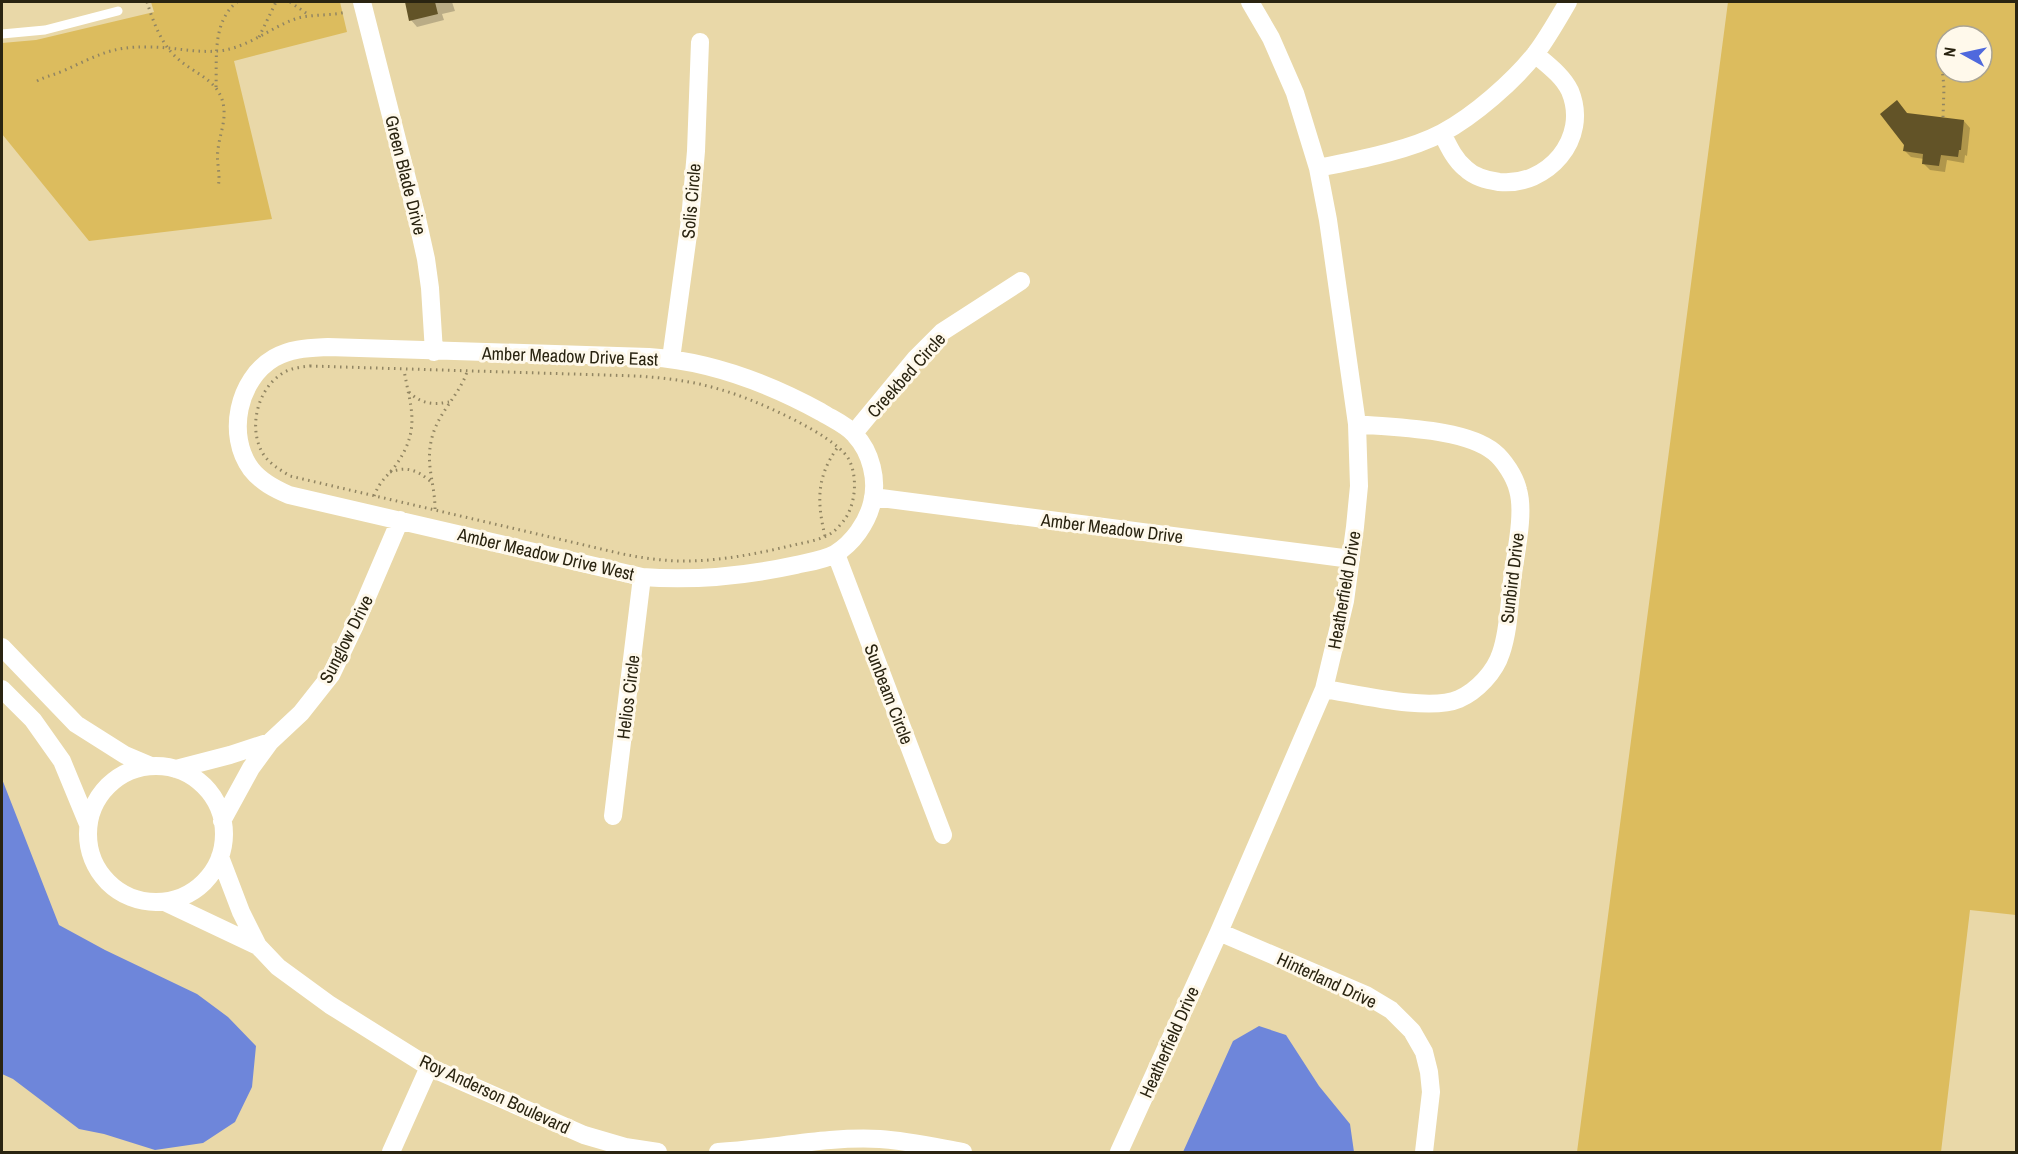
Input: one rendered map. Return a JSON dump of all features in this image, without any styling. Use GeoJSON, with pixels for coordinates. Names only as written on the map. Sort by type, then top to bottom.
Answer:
{"type":"FeatureCollection","features":[{"type":"Feature","properties":{"kind":"street","name":"Green Blade Drive"},"geometry":{"type":"LineString","coordinates":[[362,2],[426,259],[434,352]]}},
{"type":"Feature","properties":{"kind":"street","name":"Heatherfield Drive"},"geometry":{"type":"LineString","coordinates":[[1119,1152],[1219,932],[1324,689],[1345,601],[1351,559],[1359,486],[1357,424],[1328,220],[1318,168],[1295,93],[1271,38],[1250,2]]}},
{"type":"Feature","properties":{"kind":"street"},"geometry":{"type":"LineString","coordinates":[[1318,168],[1391,151],[1442,134],[1496,93],[1535,54],[1568,2]]}},
{"type":"Feature","properties":{"kind":"street","name":"Solis Circle"},"geometry":{"type":"LineString","coordinates":[[671,358],[690,220],[696,151],[699,42]]}},
{"type":"Feature","properties":{"kind":"street"},"geometry":{"type":"LineString","coordinates":[[1442,134],[1464,168],[1476,176],[1489,180],[1516,183],[1532,178],[1554,164],[1563,155],[1570,141],[1574,124],[1574,107],[1570,92],[1562,79],[1535,54]]}},
{"type":"Feature","properties":{"kind":"street","name":"Creekbed Circle"},"geometry":{"type":"LineString","coordinates":[[854,433],[928,345],[963,318],[1021,281]]}},
{"type":"Feature","properties":{"kind":"street","name":"Amber Meadow Drive East"},"geometry":{"type":"LineString","coordinates":[[238,417],[246,386],[254,376],[274,357],[305,348],[671,358],[744,377],[815,409],[854,433],[864,447],[871,464],[873,497]]}},
{"type":"Feature","properties":{"kind":"street","name":"Amber Meadow Drive West"},"geometry":{"type":"LineString","coordinates":[[238,417],[238,434],[244,456],[251,469],[273,488],[289,495],[642,577],[689,579],[726,576],[824,559],[836,554],[846,546],[862,526],[873,497]]}},
{"type":"Feature","properties":{"kind":"street","name":"Sunbird Drive"},"geometry":{"type":"LineString","coordinates":[[1324,689],[1424,704],[1457,700],[1472,692],[1492,670],[1501,654],[1508,615],[1520,512],[1518,490],[1507,467],[1496,453],[1479,441],[1460,435],[1357,424]]}},
{"type":"Feature","properties":{"kind":"street","name":"Amber Meadow Drive"},"geometry":{"type":"LineString","coordinates":[[873,497],[1351,559]]}},
{"type":"Feature","properties":{"kind":"street","name":"Sunglow Drive"},"geometry":{"type":"LineString","coordinates":[[222,821],[251,768],[270,742],[301,713],[331,675],[400,520]]}},
{"type":"Feature","properties":{"kind":"street","name":"Sunbeam Circle"},"geometry":{"type":"LineString","coordinates":[[836,554],[943,836]]}},
{"type":"Feature","properties":{"kind":"street","name":"Helios Circle"},"geometry":{"type":"LineString","coordinates":[[613,816],[642,577]]}},
{"type":"Feature","properties":{"kind":"street"},"geometry":{"type":"LineString","coordinates":[[2,647],[76,724],[125,755],[151,766],[176,769],[188,774],[208,790],[215,801],[222,821],[224,842],[211,875],[185,896],[165,902],[139,901],[115,889],[101,875],[93,860],[89,845],[88,824],[62,760],[33,720],[2,688]]}},
{"type":"Feature","properties":{"kind":"street","name":"Sunglow Drive"},"geometry":{"type":"LineString","coordinates":[[176,769],[270,742]]}},
{"type":"Feature","properties":{"kind":"street"},"geometry":{"type":"LineString","coordinates":[[88,824],[100,794],[111,782],[131,770],[151,766]]}},
{"type":"Feature","properties":{"kind":"street","name":"Roy Anderson Boulevard"},"geometry":{"type":"LineString","coordinates":[[220,857],[241,912],[258,946],[278,967],[330,1005],[429,1067],[584,1135],[658,1152]]}},
{"type":"Feature","properties":{"kind":"street","name":"Roy Anderson Boulevard"},"geometry":{"type":"LineString","coordinates":[[165,902],[258,946]]}},
{"type":"Feature","properties":{"kind":"street","name":"Hinterland Drive"},"geometry":{"type":"LineString","coordinates":[[1219,932],[1366,995],[1390,1010],[1412,1031],[1424,1052],[1431,1092],[1424,1152]]}},
{"type":"Feature","properties":{"kind":"street"},"geometry":{"type":"LineString","coordinates":[[391,1152],[429,1067]]}},
{"type":"Feature","properties":{"kind":"street"},"geometry":{"type":"LineString","coordinates":[[718,1152],[860,1139],[890,1140],[963,1152]]}},
{"type":"Feature","properties":{"kind":"lane"},"geometry":{"type":"LineString","coordinates":[[2,34],[45,30],[118,12]]}},
{"type":"Feature","properties":{"kind":"path"},"geometry":{"type":"LineString","coordinates":[[147,2],[158,32],[169,49],[177,58],[207,78],[216,87]]}},
{"type":"Feature","properties":{"kind":"path"},"geometry":{"type":"LineString","coordinates":[[218,187],[220,175],[217,152],[224,110],[216,87],[216,51],[221,22],[230,7],[237,2]]}},
{"type":"Feature","properties":{"kind":"path"},"geometry":{"type":"LineString","coordinates":[[259,38],[276,2]]}},
{"type":"Feature","properties":{"kind":"path"},"geometry":{"type":"LineString","coordinates":[[290,2],[311,15]]}},
{"type":"Feature","properties":{"kind":"path"},"geometry":{"type":"LineString","coordinates":[[37,81],[61,72],[89,57],[109,51],[128,47],[216,51],[243,46],[289,21],[311,15],[337,15],[346,12]]}},
{"type":"Feature","properties":{"kind":"path"},"geometry":{"type":"LineString","coordinates":[[1943,117],[1944,84]]}},
{"type":"Feature","properties":{"kind":"path"},"geometry":{"type":"LineString","coordinates":[[310,366],[404,370],[673,378],[723,390],[759,404],[822,435],[838,446],[848,459],[853,472],[852,505],[845,519],[825,536],[765,552],[716,559],[678,561],[614,552],[290,476],[274,466],[262,452],[256,436],[258,406],[274,381],[283,373],[310,366]]}},
{"type":"Feature","properties":{"kind":"path"},"geometry":{"type":"LineString","coordinates":[[374,496],[379,484],[399,460],[410,435],[413,420],[412,402],[404,370]]}},
{"type":"Feature","properties":{"kind":"path"},"geometry":{"type":"LineString","coordinates":[[435,509],[429,449],[440,417],[458,393],[467,372]]}},
{"type":"Feature","properties":{"kind":"path"},"geometry":{"type":"LineString","coordinates":[[409,392],[416,399],[428,404],[451,402]]}},
{"type":"Feature","properties":{"kind":"path"},"geometry":{"type":"LineString","coordinates":[[825,536],[818,500],[829,458],[838,446]]}},
{"type":"Feature","properties":{"kind":"path"},"geometry":{"type":"LineString","coordinates":[[389,472],[400,468],[414,470],[432,482]]}},
{"type":"Feature","properties":{"kind":"shaded area"},"geometry":{"type":"Polygon","coordinates":[[[151,2],[340,2],[347,32],[234,61],[272,219],[89,241],[2,134],[2,43],[36,40],[154,12],[151,2]]]}},
{"type":"Feature","properties":{"kind":"shaded area"},"geometry":{"type":"Polygon","coordinates":[[[1728,2],[2016,2],[2016,915],[1970,910],[1941,1152],[1577,1152],[1728,2]]]}},
{"type":"Feature","properties":{"kind":"water"},"geometry":{"type":"Polygon","coordinates":[[[2,779],[59,925],[197,994],[228,1017],[256,1046],[252,1087],[235,1122],[203,1143],[155,1150],[104,1134],[79,1129],[13,1079],[2,1074],[2,779]]]}},
{"type":"Feature","properties":{"kind":"water"},"geometry":{"type":"Polygon","coordinates":[[[1259,1026],[1286,1035],[1319,1086],[1350,1124],[1354,1152],[1183,1152],[1233,1041],[1259,1026]]]}},
{"type":"Feature","properties":{"kind":"building"},"geometry":{"type":"Polygon","coordinates":[[[405,2],[435,2],[438,14],[409,21],[405,2]]]}},
{"type":"Feature","properties":{"kind":"building"},"geometry":{"type":"Polygon","coordinates":[[[1897,100],[1907,113],[1964,120],[1961,150],[1959,150],[1958,157],[1941,155],[1939,166],[1922,164],[1923,154],[1903,151],[1904,145],[1880,114],[1897,100]]]}}]}
